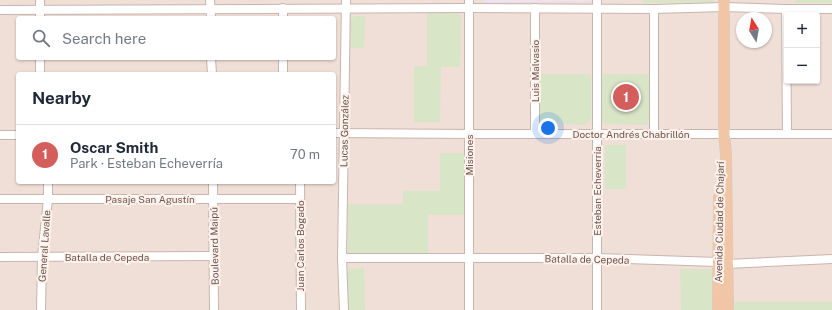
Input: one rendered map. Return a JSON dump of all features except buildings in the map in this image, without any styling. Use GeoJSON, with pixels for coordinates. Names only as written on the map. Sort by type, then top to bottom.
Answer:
{"type":"FeatureCollection","features":[{"type":"Feature","properties":{"kind":"main road","name":"Avenida Ciudad de Chajarí"},"geometry":{"type":"LineString","coordinates":[[718,310],[723,263],[726,154],[724,134],[724,4]]}},
{"type":"Feature","properties":{"kind":"main road","name":"Avenida Ciudad de Chajarí"},"geometry":{"type":"LineString","coordinates":[[723,263],[728,310]]}},
{"type":"Feature","properties":{"kind":"street"},"geometry":{"type":"LineString","coordinates":[[40,0],[40,14]]}},
{"type":"Feature","properties":{"kind":"street"},"geometry":{"type":"LineString","coordinates":[[210,0],[211,16]]}},
{"type":"Feature","properties":{"kind":"street","name":"Lucas González"},"geometry":{"type":"LineString","coordinates":[[344,310],[342,258],[346,0]]}},
{"type":"Feature","properties":{"kind":"street"},"geometry":{"type":"LineString","coordinates":[[0,10],[40,14],[210,9],[346,9],[469,4],[535,8],[597,4],[654,9],[724,4],[786,9],[832,9]]}},
{"type":"Feature","properties":{"kind":"street","name":"Misiones"},"geometry":{"type":"LineString","coordinates":[[469,4],[469,310]]}},
{"type":"Feature","properties":{"kind":"street","name":"Esteban Echeverría"},"geometry":{"type":"LineString","coordinates":[[597,4],[597,310]]}},
{"type":"Feature","properties":{"kind":"street"},"geometry":{"type":"LineString","coordinates":[[283,8],[283,16]]}},
{"type":"Feature","properties":{"kind":"street","name":"Luis Malvasio"},"geometry":{"type":"LineString","coordinates":[[535,8],[535,134]]}},
{"type":"Feature","properties":{"kind":"street"},"geometry":{"type":"LineString","coordinates":[[654,9],[654,134]]}},
{"type":"Feature","properties":{"kind":"street"},"geometry":{"type":"LineString","coordinates":[[786,9],[787,134]]}},
{"type":"Feature","properties":{"kind":"street"},"geometry":{"type":"LineString","coordinates":[[40,60],[40,72]]}},
{"type":"Feature","properties":{"kind":"street"},"geometry":{"type":"LineString","coordinates":[[211,60],[212,72]]}},
{"type":"Feature","properties":{"kind":"street"},"geometry":{"type":"LineString","coordinates":[[283,60],[284,72]]}},
{"type":"Feature","properties":{"kind":"street","name":"Doctor Andrés Chabrillón"},"geometry":{"type":"LineString","coordinates":[[336,133],[832,134]]}},
{"type":"Feature","properties":{"kind":"street"},"geometry":{"type":"LineString","coordinates":[[0,135],[16,135]]}},
{"type":"Feature","properties":{"kind":"street","name":"General Lavalle"},"geometry":{"type":"LineString","coordinates":[[41,310],[42,257],[48,199],[48,184]]}},
{"type":"Feature","properties":{"kind":"street","name":"Boulevard Maipú"},"geometry":{"type":"LineString","coordinates":[[213,184],[214,310]]}},
{"type":"Feature","properties":{"kind":"street","name":"Juan Carlos Bogado"},"geometry":{"type":"LineString","coordinates":[[300,184],[301,310]]}},
{"type":"Feature","properties":{"kind":"street","name":"Pasaje San Agustín"},"geometry":{"type":"LineString","coordinates":[[0,199],[300,199]]}},
{"type":"Feature","properties":{"kind":"street","name":"Batalla de Cepeda"},"geometry":{"type":"LineString","coordinates":[[0,257],[213,256]]}},
{"type":"Feature","properties":{"kind":"street","name":"Batalla de Cepeda"},"geometry":{"type":"LineString","coordinates":[[342,258],[597,258],[723,263],[832,259]]}},
{"type":"Feature","properties":{"kind":"shaded area"},"geometry":{"type":"Polygon","coordinates":[[[0,0],[832,0],[832,310],[0,310],[0,0]]]}},
{"type":"Feature","properties":{"kind":"shaded area"},"geometry":{"type":"Polygon","coordinates":[[[482,0],[591,0],[591,1],[484,2],[482,0]]]}},
{"type":"Feature","properties":{"kind":"green space"},"geometry":{"type":"Polygon","coordinates":[[[643,0],[714,0],[714,2],[643,3],[643,0]]]}},
{"type":"Feature","properties":{"kind":"green space"},"geometry":{"type":"Polygon","coordinates":[[[795,0],[832,0],[832,3],[795,3],[795,0]]]}},
{"type":"Feature","properties":{"kind":"green space"},"geometry":{"type":"Polygon","coordinates":[[[427,12],[458,12],[461,16],[460,67],[441,67],[440,122],[414,122],[414,66],[427,66],[427,12]]]}},
{"type":"Feature","properties":{"kind":"green space"},"geometry":{"type":"Polygon","coordinates":[[[354,16],[365,16],[364,48],[351,48],[351,20],[354,16]]]}},
{"type":"Feature","properties":{"kind":"green space"},"geometry":{"type":"Polygon","coordinates":[[[540,74],[591,74],[591,119],[585,125],[545,123],[540,121],[540,74]]]}},
{"type":"Feature","properties":{"kind":"green space"},"geometry":{"type":"Polygon","coordinates":[[[601,74],[652,74],[651,119],[647,125],[606,124],[601,121],[601,74]]]}},
{"type":"Feature","properties":{"kind":"green space"},"geometry":{"type":"Polygon","coordinates":[[[605,145],[626,145],[626,189],[605,189],[605,145]]]}},
{"type":"Feature","properties":{"kind":"green space"},"geometry":{"type":"Polygon","coordinates":[[[440,153],[464,153],[464,215],[428,215],[428,253],[348,254],[348,204],[403,204],[403,191],[440,191],[440,153]]]}},
{"type":"Feature","properties":{"kind":"green space"},"geometry":{"type":"Polygon","coordinates":[[[364,268],[365,310],[348,310],[347,269],[364,268]]]}},
{"type":"Feature","properties":{"kind":"green space"},"geometry":{"type":"Polygon","coordinates":[[[680,269],[712,269],[712,310],[681,310],[680,269]]]}},
{"type":"Feature","properties":{"kind":"green space"},"geometry":{"type":"Polygon","coordinates":[[[734,302],[832,302],[832,310],[734,310],[734,302]]]}},
{"type":"Feature","properties":{"kind":"place","name":"Oscar Smith"},"geometry":{"type":"Point","coordinates":[626,97]}}]}
